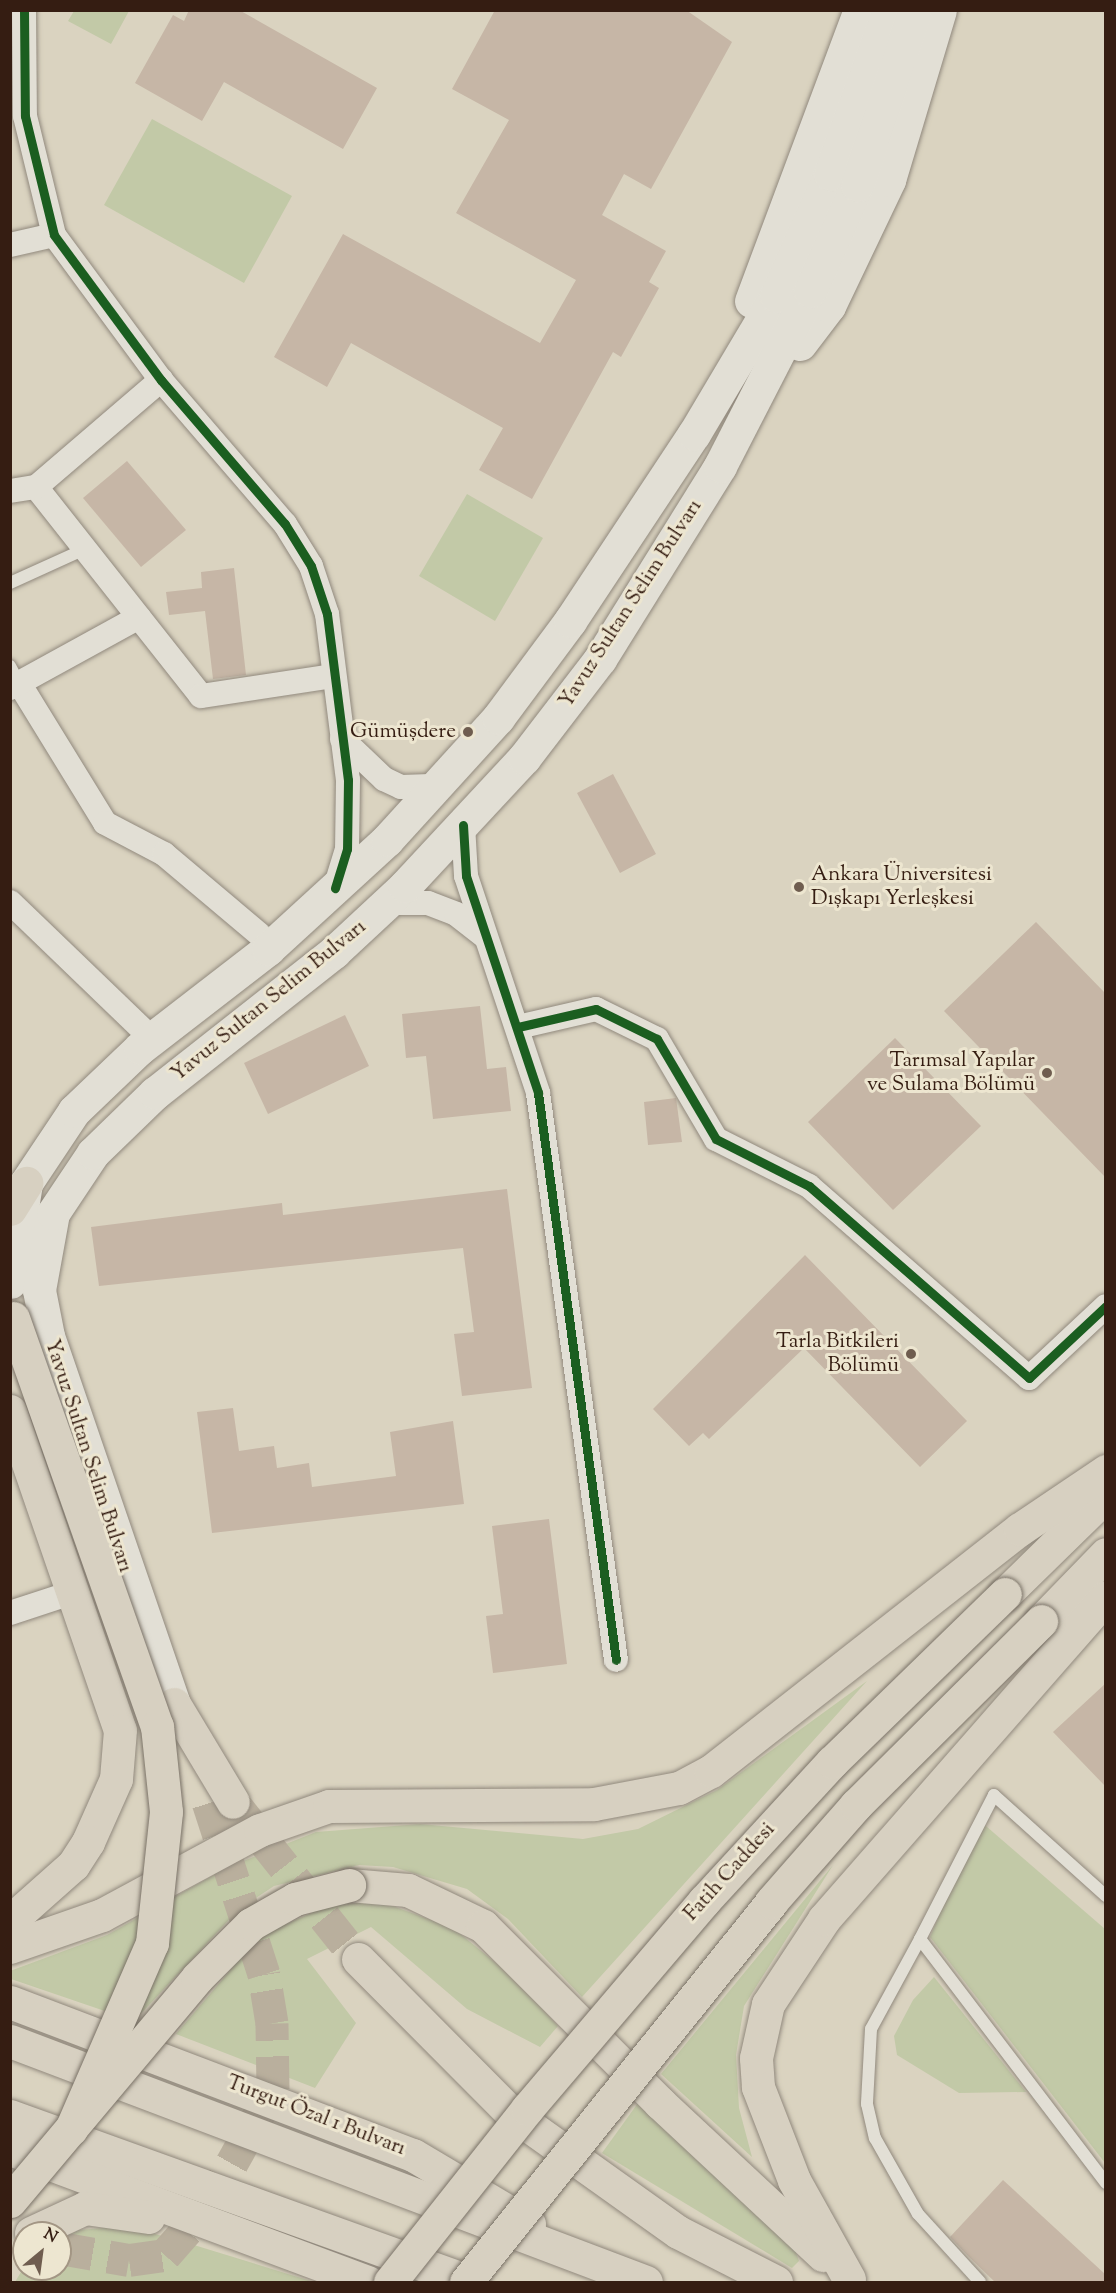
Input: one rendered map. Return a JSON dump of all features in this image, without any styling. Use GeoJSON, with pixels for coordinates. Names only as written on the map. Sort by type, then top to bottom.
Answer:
{"type":"FeatureCollection","features":[{"type":"Feature","properties":{"kind":"main road"},"geometry":{"type":"LineString","coordinates":[[745,347],[747,314],[860,10]]}},
{"type":"Feature","properties":{"kind":"main road","name":"Yavuz Sultan Selim Bulvarı"},"geometry":{"type":"LineString","coordinates":[[71,2129],[152,1943],[165,1855],[165,1802],[157,1726],[13,1318],[10,1283],[18,1196],[74,1111],[106,1079],[335,888],[438,786],[498,718],[564,629],[745,347],[810,225],[889,10]]}},
{"type":"Feature","properties":{"kind":"main road","name":"Yavuz Sultan Selim Bulvarı"},"geometry":{"type":"LineString","coordinates":[[220,1798],[174,1704],[48,1336],[39,1290],[42,1252],[53,1213],[93,1153],[155,1093],[387,903],[524,758],[600,659],[720,466],[774,364],[857,185],[915,10]]}},
{"type":"Feature","properties":{"kind":"main road"},"geometry":{"type":"LineString","coordinates":[[774,364],[805,340],[858,251],[912,115],[940,10]]}},
{"type":"Feature","properties":{"kind":"main road"},"geometry":{"type":"LineString","coordinates":[[10,1411],[120,1730],[116,1779],[73,1865],[10,1921]]}},
{"type":"Feature","properties":{"kind":"main road"},"geometry":{"type":"LineString","coordinates":[[10,1947],[102,1915],[260,1830],[329,1806],[594,1804],[679,1788],[711,1770],[1020,1529],[1106,1471]]}},
{"type":"Feature","properties":{"kind":"main road","name":"Fatih Caddesi"},"geometry":{"type":"LineString","coordinates":[[390,2283],[625,1989],[726,1876],[855,1739],[1106,1495]]}},
{"type":"Feature","properties":{"kind":"main road"},"geometry":{"type":"LineString","coordinates":[[466,2283],[815,1851],[1106,1554]]}},
{"type":"Feature","properties":{"kind":"main road"},"geometry":{"type":"LineString","coordinates":[[851,2281],[771,2127],[756,2058],[768,2004],[785,1972],[855,1883],[1106,1597]]}},
{"type":"Feature","properties":{"kind":"main road"},"geometry":{"type":"LineString","coordinates":[[10,2201],[197,1978],[251,1924],[296,1899],[349,1885],[408,1890],[483,1926],[642,2086],[851,2281]]}},
{"type":"Feature","properties":{"kind":"main road"},"geometry":{"type":"LineString","coordinates":[[358,1959],[511,2113],[678,2232],[776,2283]]}},
{"type":"Feature","properties":{"kind":"main road","name":"Turgut Özal 1 Bulvarı"},"geometry":{"type":"LineString","coordinates":[[10,2002],[413,2154],[603,2268]]}},
{"type":"Feature","properties":{"kind":"main road","name":"Turgut Özal 1 Bulvarı"},"geometry":{"type":"LineString","coordinates":[[10,2041],[646,2283]]}},
{"type":"Feature","properties":{"kind":"main road"},"geometry":{"type":"LineString","coordinates":[[10,2116],[471,2283]]}},
{"type":"Feature","properties":{"kind":"main road"},"geometry":{"type":"LineString","coordinates":[[10,2149],[368,2283]]}},
{"type":"Feature","properties":{"kind":"main road"},"geometry":{"type":"LineString","coordinates":[[57,2221],[85,2208],[240,2235]]}},
{"type":"Feature","properties":{"kind":"street"},"geometry":{"type":"LineString","coordinates":[[24,10],[25,116],[54,236],[161,380],[285,524],[310,566],[327,614],[342,739],[347,839],[335,888]]}},
{"type":"Feature","properties":{"kind":"street"},"geometry":{"type":"LineString","coordinates":[[10,245],[54,236]]}},
{"type":"Feature","properties":{"kind":"street"},"geometry":{"type":"LineString","coordinates":[[10,490],[36,487],[161,380]]}},
{"type":"Feature","properties":{"kind":"street"},"geometry":{"type":"LineString","coordinates":[[36,487],[201,696],[333,676]]}},
{"type":"Feature","properties":{"kind":"street"},"geometry":{"type":"LineString","coordinates":[[139,617],[13,679],[105,823],[164,854],[259,934]]}},
{"type":"Feature","properties":{"kind":"street"},"geometry":{"type":"LineString","coordinates":[[342,739],[384,779],[401,787],[438,786]]}},
{"type":"Feature","properties":{"kind":"street"},"geometry":{"type":"LineString","coordinates":[[463,825],[466,876],[485,937],[518,1027],[538,1093],[616,1660]]}},
{"type":"Feature","properties":{"kind":"street"},"geometry":{"type":"LineString","coordinates":[[10,902],[141,1028]]}},
{"type":"Feature","properties":{"kind":"street"},"geometry":{"type":"LineString","coordinates":[[387,903],[428,903],[456,914],[485,937]]}},
{"type":"Feature","properties":{"kind":"street"},"geometry":{"type":"LineString","coordinates":[[518,1027],[596,1009],[657,1039],[716,1139],[809,1186],[1029,1378],[1106,1306]]}},
{"type":"Feature","properties":{"kind":"street"},"geometry":{"type":"LineString","coordinates":[[10,1613],[74,1592]]}},
{"type":"Feature","properties":{"kind":"lane"},"geometry":{"type":"LineString","coordinates":[[10,583],[85,549]]}},
{"type":"Feature","properties":{"kind":"lane"},"geometry":{"type":"LineString","coordinates":[[980,2283],[918,2214],[875,2138],[867,2104],[871,2029],[994,1795],[1106,1896]]}},
{"type":"Feature","properties":{"kind":"lane"},"geometry":{"type":"LineString","coordinates":[[920,1939],[1106,2183]]}},
{"type":"Feature","properties":{"kind":"green space"},"geometry":{"type":"Polygon","coordinates":[[[74,11],[129,11],[111,44],[68,21],[74,11]]]}},
{"type":"Feature","properties":{"kind":"green space"},"geometry":{"type":"Polygon","coordinates":[[[152,119],[292,196],[244,283],[104,205],[152,119]]]}},
{"type":"Feature","properties":{"kind":"green space"},"geometry":{"type":"Polygon","coordinates":[[[467,494],[543,538],[495,621],[419,576],[467,494]]]}},
{"type":"Feature","properties":{"kind":"green space"},"geometry":{"type":"Polygon","coordinates":[[[867,1681],[582,1997],[508,1919],[467,1889],[393,1867],[359,1865],[274,1886],[239,1909],[134,2021],[11,1979],[10,1971],[107,1935],[226,1868],[316,1832],[420,1824],[583,1839],[638,1829],[717,1790],[867,1681]]]}},
{"type":"Feature","properties":{"kind":"green space"},"geometry":{"type":"Polygon","coordinates":[[[979,1820],[1105,1929],[1105,2163],[930,1937],[979,1820]]]}},
{"type":"Feature","properties":{"kind":"green space"},"geometry":{"type":"Polygon","coordinates":[[[833,1865],[744,2006],[736,2055],[739,2108],[752,2157],[661,2074],[833,1865]]]}},
{"type":"Feature","properties":{"kind":"green space"},"geometry":{"type":"Polygon","coordinates":[[[364,1902],[390,1905],[453,1928],[513,1977],[558,2026],[540,2047],[467,2009],[371,1927],[307,1959],[356,2023],[315,2088],[176,2034],[251,1946],[273,1930],[325,1907],[364,1902]]]}},
{"type":"Feature","properties":{"kind":"green space"},"geometry":{"type":"Polygon","coordinates":[[[934,1977],[1026,2092],[959,2093],[897,2055],[894,2036],[913,2000],[934,1977]]]}},
{"type":"Feature","properties":{"kind":"green space"},"geometry":{"type":"Polygon","coordinates":[[[638,2103],[795,2250],[799,2261],[792,2268],[602,2153],[638,2103]]]}},
{"type":"Feature","properties":{"kind":"green space"},"geometry":{"type":"Polygon","coordinates":[[[127,2226],[314,2282],[15,2282],[72,2281],[72,2233],[79,2230],[127,2226]]]}},
{"type":"Feature","properties":{"kind":"building"},"geometry":{"type":"Polygon","coordinates":[[[189,10],[239,10],[377,88],[343,149],[224,82],[202,121],[135,83],[173,15],[184,21],[189,10]]]}},
{"type":"Feature","properties":{"kind":"building"},"geometry":{"type":"Polygon","coordinates":[[[495,10],[686,10],[732,42],[651,189],[624,174],[602,215],[666,251],[649,282],[659,288],[621,357],[613,352],[532,499],[479,470],[503,428],[351,343],[327,387],[274,357],[343,234],[540,343],[576,280],[456,213],[509,120],[452,89],[495,10]]]}},
{"type":"Feature","properties":{"kind":"building"},"geometry":{"type":"Polygon","coordinates":[[[127,461],[186,530],[141,567],[83,498],[127,461]]]}},
{"type":"Feature","properties":{"kind":"building"},"geometry":{"type":"Polygon","coordinates":[[[234,568],[246,675],[213,679],[205,611],[169,615],[166,592],[202,588],[201,572],[234,568]]]}},
{"type":"Feature","properties":{"kind":"building"},"geometry":{"type":"Polygon","coordinates":[[[613,774],[656,854],[620,873],[577,793],[613,774]]]}},
{"type":"Feature","properties":{"kind":"building"},"geometry":{"type":"Polygon","coordinates":[[[1036,922],[1106,994],[1106,1178],[944,1011],[1036,922]]]}},
{"type":"Feature","properties":{"kind":"building"},"geometry":{"type":"Polygon","coordinates":[[[480,1006],[487,1069],[506,1067],[511,1111],[433,1119],[426,1056],[406,1058],[402,1014],[480,1006]]]}},
{"type":"Feature","properties":{"kind":"building"},"geometry":{"type":"Polygon","coordinates":[[[345,1015],[369,1066],[268,1114],[244,1063],[345,1015]]]}},
{"type":"Feature","properties":{"kind":"building"},"geometry":{"type":"Polygon","coordinates":[[[895,1038],[981,1126],[893,1210],[808,1122],[895,1038]]]}},
{"type":"Feature","properties":{"kind":"building"},"geometry":{"type":"Polygon","coordinates":[[[676,1098],[682,1142],[648,1145],[644,1102],[676,1098]]]}},
{"type":"Feature","properties":{"kind":"building"},"geometry":{"type":"Polygon","coordinates":[[[507,1189],[532,1388],[462,1396],[454,1334],[474,1332],[463,1248],[99,1286],[91,1227],[282,1203],[283,1215],[507,1189]]]}},
{"type":"Feature","properties":{"kind":"building"},"geometry":{"type":"Polygon","coordinates":[[[805,1255],[967,1421],[920,1467],[804,1348],[709,1439],[703,1433],[689,1446],[653,1409],[805,1255]]]}},
{"type":"Feature","properties":{"kind":"building"},"geometry":{"type":"Polygon","coordinates":[[[233,1408],[239,1451],[274,1446],[277,1468],[309,1463],[312,1487],[396,1476],[390,1432],[453,1421],[464,1504],[212,1533],[197,1412],[233,1408]]]}},
{"type":"Feature","properties":{"kind":"building"},"geometry":{"type":"Polygon","coordinates":[[[549,1519],[567,1664],[493,1673],[486,1616],[503,1614],[492,1526],[549,1519]]]}},
{"type":"Feature","properties":{"kind":"building"},"geometry":{"type":"Polygon","coordinates":[[[1106,1683],[1106,1787],[1053,1732],[1106,1683]]]}},
{"type":"Feature","properties":{"kind":"building"},"geometry":{"type":"Polygon","coordinates":[[[1003,2180],[1106,2275],[1106,2283],[996,2283],[968,2256],[950,2237],[1003,2180]]]}},
{"type":"Feature","properties":{"kind":"tunnel"},"geometry":{"type":"LineString","coordinates":[[72,2250],[129,2260],[165,2255],[208,2206],[273,2089],[272,2023],[264,1974],[206,1795]]}},
{"type":"Feature","properties":{"kind":"tunnel"},"geometry":{"type":"LineString","coordinates":[[233,1802],[358,1959]]}},
{"type":"Feature","properties":{"kind":"cycle path"},"geometry":{"type":"LineString","coordinates":[[24,10],[25,116],[54,235],[161,380],[285,524],[311,566],[327,614],[348,780],[347,849],[335,888]]}},
{"type":"Feature","properties":{"kind":"cycle path"},"geometry":{"type":"LineString","coordinates":[[463,825],[466,876],[538,1093],[616,1660]]}},
{"type":"Feature","properties":{"kind":"cycle path"},"geometry":{"type":"LineString","coordinates":[[518,1027],[596,1009],[657,1039],[716,1139],[809,1186],[1029,1378],[1106,1306]]}},
{"type":"Feature","properties":{"kind":"place","name":"Gümüşdere"},"geometry":{"type":"Point","coordinates":[468,732]}},
{"type":"Feature","properties":{"kind":"place","name":"Ankara Üniversitesi Dışkapı Yerleşkesi"},"geometry":{"type":"Point","coordinates":[799,887]}},
{"type":"Feature","properties":{"kind":"place","name":"Tarımsal Yapılar ve Sulama Bölümü"},"geometry":{"type":"Point","coordinates":[1047,1073]}},
{"type":"Feature","properties":{"kind":"place","name":"Tarla Bitkileri Bölümü"},"geometry":{"type":"Point","coordinates":[911,1354]}}]}
